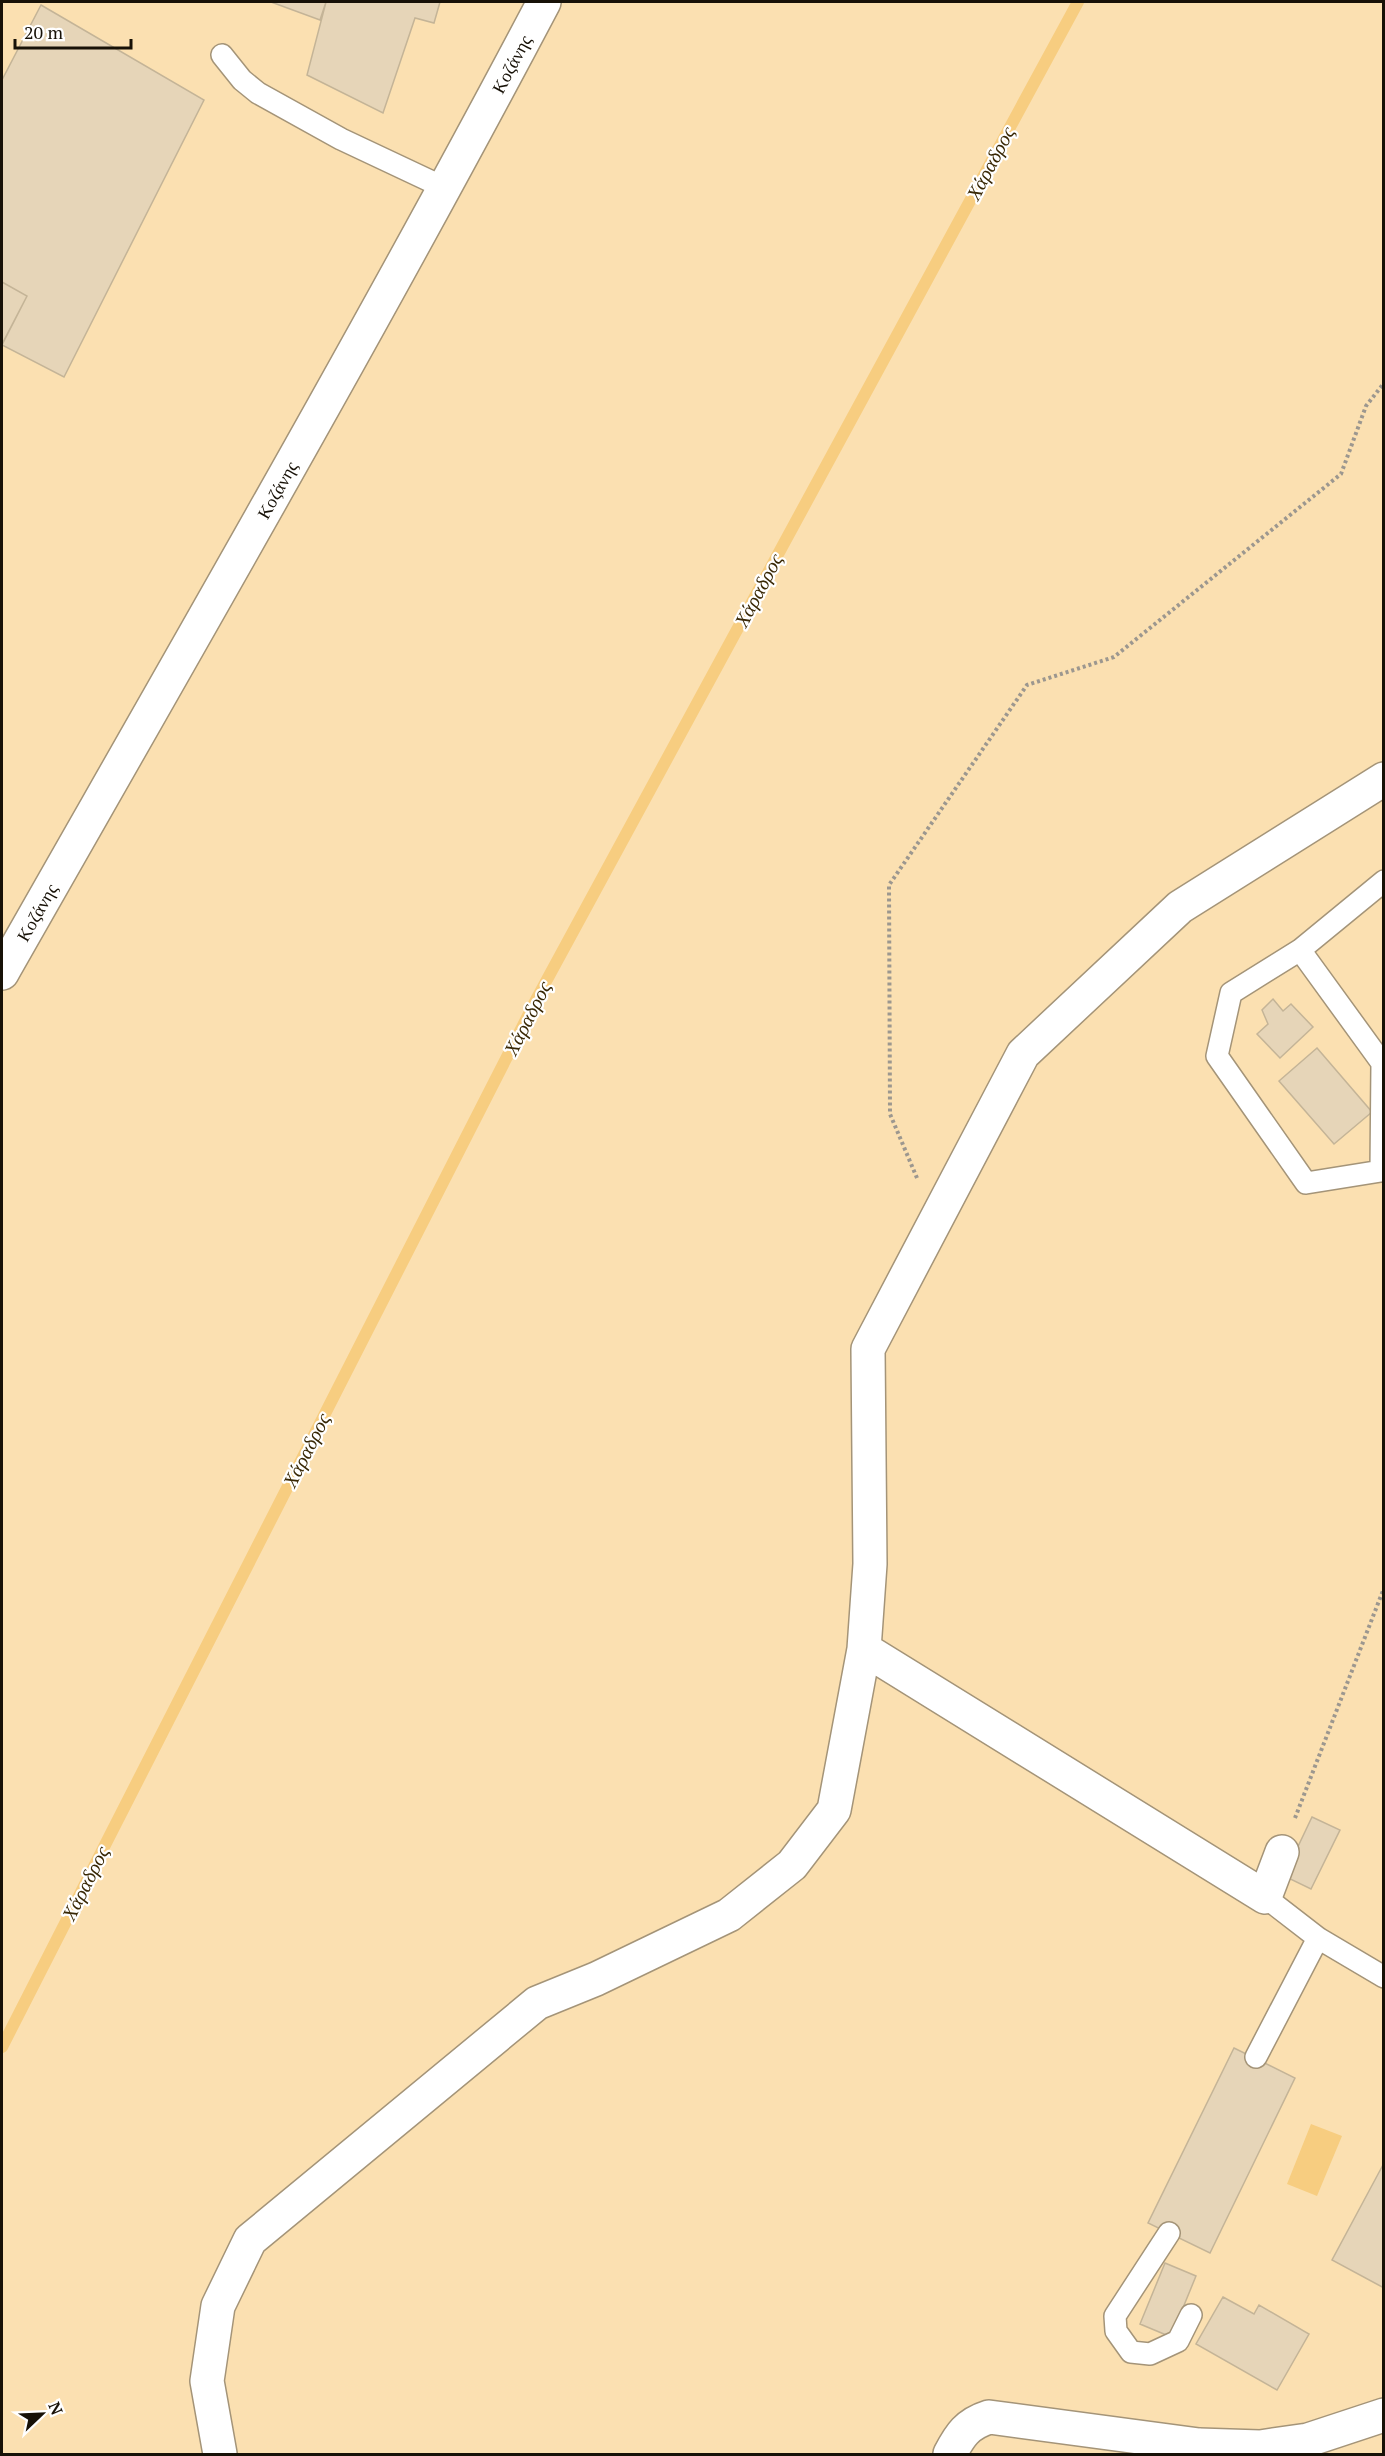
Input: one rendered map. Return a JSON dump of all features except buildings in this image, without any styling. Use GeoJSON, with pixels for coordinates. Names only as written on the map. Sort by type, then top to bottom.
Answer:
{"type":"FeatureCollection","features":[{"type":"Feature","properties":{"kind":"street","name":"Κοζάνης"},"geometry":{"type":"LineString","coordinates":[[2,974],[445,188],[544,2]]}},
{"type":"Feature","properties":{"kind":"street"},"geometry":{"type":"LineString","coordinates":[[220,2454],[207,2381],[218,2306],[250,2240],[537,2003],[596,1979],[729,1915],[792,1865],[834,1810],[864,1649],[870,1564],[868,1349],[1023,1053],[1180,907],[1383,779]]}},
{"type":"Feature","properties":{"kind":"street"},"geometry":{"type":"LineString","coordinates":[[864,1649],[1265,1897],[1282,1852]]}},
{"type":"Feature","properties":{"kind":"street"},"geometry":{"type":"LineString","coordinates":[[950,2454],[959,2436],[968,2426],[988,2417],[1199,2445],[1260,2447],[1308,2440],[1383,2415]]}},
{"type":"Feature","properties":{"kind":"lane"},"geometry":{"type":"LineString","coordinates":[[222,56],[242,80],[258,93],[341,139],[445,188]]}},
{"type":"Feature","properties":{"kind":"lane"},"geometry":{"type":"LineString","coordinates":[[1300,950],[1382,1063],[1381,1172],[1306,1183],[1217,1056],[1231,993],[1300,950],[1383,881]]}},
{"type":"Feature","properties":{"kind":"lane"},"geometry":{"type":"LineString","coordinates":[[1265,1897],[1318,1938],[1383,1977]]}},
{"type":"Feature","properties":{"kind":"lane"},"geometry":{"type":"LineString","coordinates":[[1256,2057],[1318,1938]]}},
{"type":"Feature","properties":{"kind":"lane"},"geometry":{"type":"LineString","coordinates":[[1169,2233],[1115,2316],[1116,2331],[1131,2352],[1150,2354],[1178,2341],[1191,2315]]}},
{"type":"Feature","properties":{"kind":"path"},"geometry":{"type":"LineString","coordinates":[[935,1221],[890,1114],[889,885],[1027,685],[1114,657],[1341,474],[1366,406],[1383,383]]}},
{"type":"Feature","properties":{"kind":"path"},"geometry":{"type":"LineString","coordinates":[[1282,1852],[1383,1588]]}},
{"type":"Feature","properties":{"kind":"shaded area"},"geometry":{"type":"Polygon","coordinates":[[[2,2],[1383,2],[1383,2454],[2,2454],[2,2]]]}},
{"type":"Feature","properties":{"kind":"shaded area"},"geometry":{"type":"Polygon","coordinates":[[[1311,2124],[1342,2136],[1317,2196],[1287,2184],[1311,2124]]]}},
{"type":"Feature","properties":{"kind":"waterway","name":"Χάραδρος"},"geometry":{"type":"LineString","coordinates":[[2,2047],[537,998],[1078,2]]}}]}
